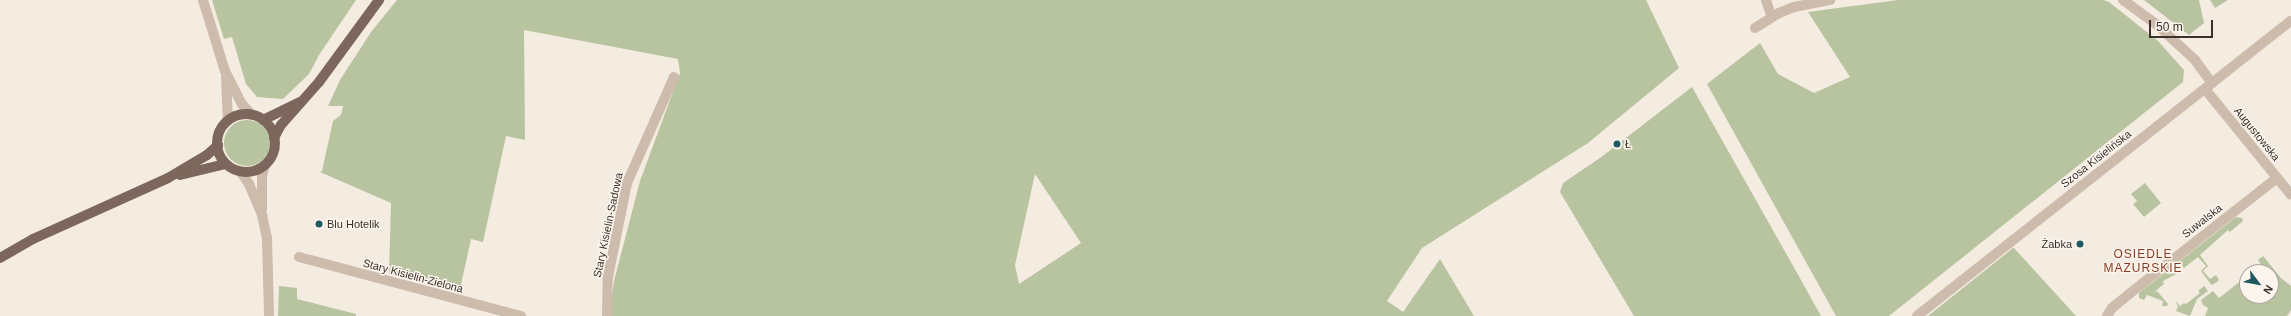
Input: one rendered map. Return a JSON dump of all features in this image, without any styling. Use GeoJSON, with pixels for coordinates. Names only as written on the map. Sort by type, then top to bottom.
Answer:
{"type":"FeatureCollection","features":[{"type":"Feature","properties":{"kind":"main road"},"geometry":{"type":"LineString","coordinates":[[274,138],[282,125],[318,82],[379,0]]}},
{"type":"Feature","properties":{"kind":"main road"},"geometry":{"type":"LineString","coordinates":[[263,120],[302,101]]}},
{"type":"Feature","properties":{"kind":"main road"},"geometry":{"type":"LineString","coordinates":[[252,115],[263,120],[270,126],[274,138],[273,153],[265,165],[249,172],[240,171],[226,164],[219,153],[218,145],[221,130],[228,121],[238,116],[252,115]]}},
{"type":"Feature","properties":{"kind":"main road"},"geometry":{"type":"LineString","coordinates":[[0,258],[33,239],[168,178],[207,155],[218,145]]}},
{"type":"Feature","properties":{"kind":"main road"},"geometry":{"type":"LineString","coordinates":[[168,178],[226,164]]}},
{"type":"Feature","properties":{"kind":"street"},"geometry":{"type":"LineString","coordinates":[[204,0],[225,70],[242,104],[252,115]]}},
{"type":"Feature","properties":{"kind":"street"},"geometry":{"type":"LineString","coordinates":[[1766,0],[1772,17]]}},
{"type":"Feature","properties":{"kind":"street"},"geometry":{"type":"LineString","coordinates":[[1755,28],[1772,17],[1794,7],[1830,0]]}},
{"type":"Feature","properties":{"kind":"street","name":"Augustowska"},"geometry":{"type":"LineString","coordinates":[[2123,0],[2156,24],[2195,60],[2208,86],[2291,195]]}},
{"type":"Feature","properties":{"kind":"street","name":"Szosa Kisielińska"},"geometry":{"type":"LineString","coordinates":[[1917,316],[2291,21]]}},
{"type":"Feature","properties":{"kind":"street"},"geometry":{"type":"LineString","coordinates":[[225,70],[228,121]]}},
{"type":"Feature","properties":{"kind":"street","name":"Stary Kisielin-Sadowa"},"geometry":{"type":"LineString","coordinates":[[607,316],[608,277],[627,183],[674,77]]}},
{"type":"Feature","properties":{"kind":"street"},"geometry":{"type":"LineString","coordinates":[[265,165],[262,176],[262,215],[269,261],[269,316]]}},
{"type":"Feature","properties":{"kind":"street"},"geometry":{"type":"LineString","coordinates":[[240,171],[249,184],[262,215]]}},
{"type":"Feature","properties":{"kind":"street","name":"Suwalska"},"geometry":{"type":"LineString","coordinates":[[2107,316],[2112,308],[2129,294],[2277,178]]}},
{"type":"Feature","properties":{"kind":"street","name":"Stary Kisielin-Zielona"},"geometry":{"type":"LineString","coordinates":[[299,257],[519,316]]}},
{"type":"Feature","properties":{"kind":"green space"},"geometry":{"type":"Polygon","coordinates":[[[212,0],[356,0],[319,55],[309,74],[283,99],[257,97],[246,84],[232,37],[224,39],[212,0]]]}},
{"type":"Feature","properties":{"kind":"green space"},"geometry":{"type":"Polygon","coordinates":[[[397,0],[1646,0],[1679,68],[1588,143],[1422,248],[1387,301],[1403,312],[1440,259],[1474,316],[609,316],[614,281],[640,181],[680,73],[678,59],[524,30],[525,140],[506,136],[483,242],[471,239],[460,289],[389,274],[391,203],[320,172],[322,171],[333,121],[341,115],[343,106],[328,106],[340,80],[371,32],[397,0]],[[1035,174],[1015,265],[1019,284],[1081,243],[1035,174]]]}},
{"type":"Feature","properties":{"kind":"green space"},"geometry":{"type":"Polygon","coordinates":[[[1898,0],[2103,0],[2109,2],[2158,41],[2184,70],[2183,82],[1889,316],[1836,316],[1707,84],[1760,43],[1778,74],[1814,93],[1850,77],[1808,12],[1898,0]]]}},
{"type":"Feature","properties":{"kind":"green space"},"geometry":{"type":"Polygon","coordinates":[[[2144,0],[2199,0],[2204,23],[2189,35],[2144,0]]]}},
{"type":"Feature","properties":{"kind":"green space"},"geometry":{"type":"Polygon","coordinates":[[[2210,0],[2228,0],[2215,8],[2210,0]]]}},
{"type":"Feature","properties":{"kind":"green space"},"geometry":{"type":"Polygon","coordinates":[[[1692,87],[1821,316],[1634,316],[1560,192],[1563,183],[1600,158],[1692,87]]]}},
{"type":"Feature","properties":{"kind":"green space"},"geometry":{"type":"Polygon","coordinates":[[[247,120],[260,124],[266,130],[270,143],[266,156],[260,162],[247,166],[234,162],[228,156],[224,143],[228,130],[234,124],[247,120]]]}},
{"type":"Feature","properties":{"kind":"green space"},"geometry":{"type":"Polygon","coordinates":[[[2145,183],[2161,203],[2144,217],[2133,204],[2137,201],[2131,194],[2145,183]]]}},
{"type":"Feature","properties":{"kind":"green space"},"geometry":{"type":"Polygon","coordinates":[[[2236,217],[2242,218],[2243,221],[2230,232],[2228,230],[2200,255],[2208,266],[2203,271],[2210,279],[2216,275],[2219,280],[2217,282],[2212,285],[2210,283],[2201,271],[2206,266],[2198,257],[2184,268],[2182,266],[2175,272],[2176,274],[2163,281],[2164,284],[2154,292],[2157,291],[2168,304],[2167,306],[2162,306],[2163,301],[2147,295],[2144,300],[2139,298],[2139,293],[2236,217]]]}},
{"type":"Feature","properties":{"kind":"green space"},"geometry":{"type":"Polygon","coordinates":[[[2013,248],[2076,316],[1928,316],[2013,248]]]}},
{"type":"Feature","properties":{"kind":"green space"},"geometry":{"type":"Polygon","coordinates":[[[2263,256],[2270,264],[2260,264],[2258,260],[2263,256]]]}},
{"type":"Feature","properties":{"kind":"green space"},"geometry":{"type":"Polygon","coordinates":[[[2279,276],[2291,286],[2291,310],[2287,316],[2205,316],[2208,308],[2203,305],[2201,300],[2213,291],[2219,298],[2239,282],[2239,304],[2279,304],[2279,276]]]}},
{"type":"Feature","properties":{"kind":"green space"},"geometry":{"type":"Polygon","coordinates":[[[279,286],[297,288],[297,299],[356,314],[356,316],[278,316],[279,286]]]}},
{"type":"Feature","properties":{"kind":"green space"},"geometry":{"type":"Polygon","coordinates":[[[2204,286],[2208,291],[2197,299],[2190,316],[2176,311],[2178,306],[2175,300],[2180,306],[2184,303],[2186,304],[2200,293],[2198,291],[2204,286]]]}},
{"type":"Feature","properties":{"kind":"place","name":"Ł"},"geometry":{"type":"Point","coordinates":[1617,144]}},
{"type":"Feature","properties":{"kind":"place","name":"Blu Hotelik"},"geometry":{"type":"Point","coordinates":[319,224]}},
{"type":"Feature","properties":{"kind":"place","name":"Żabka"},"geometry":{"type":"Point","coordinates":[2080,244]}},
{"type":"Feature","properties":{"kind":"district","name":"OSIEDLE MAZURSKIE"},"geometry":{"type":"Point","coordinates":[2143,262]}}]}
